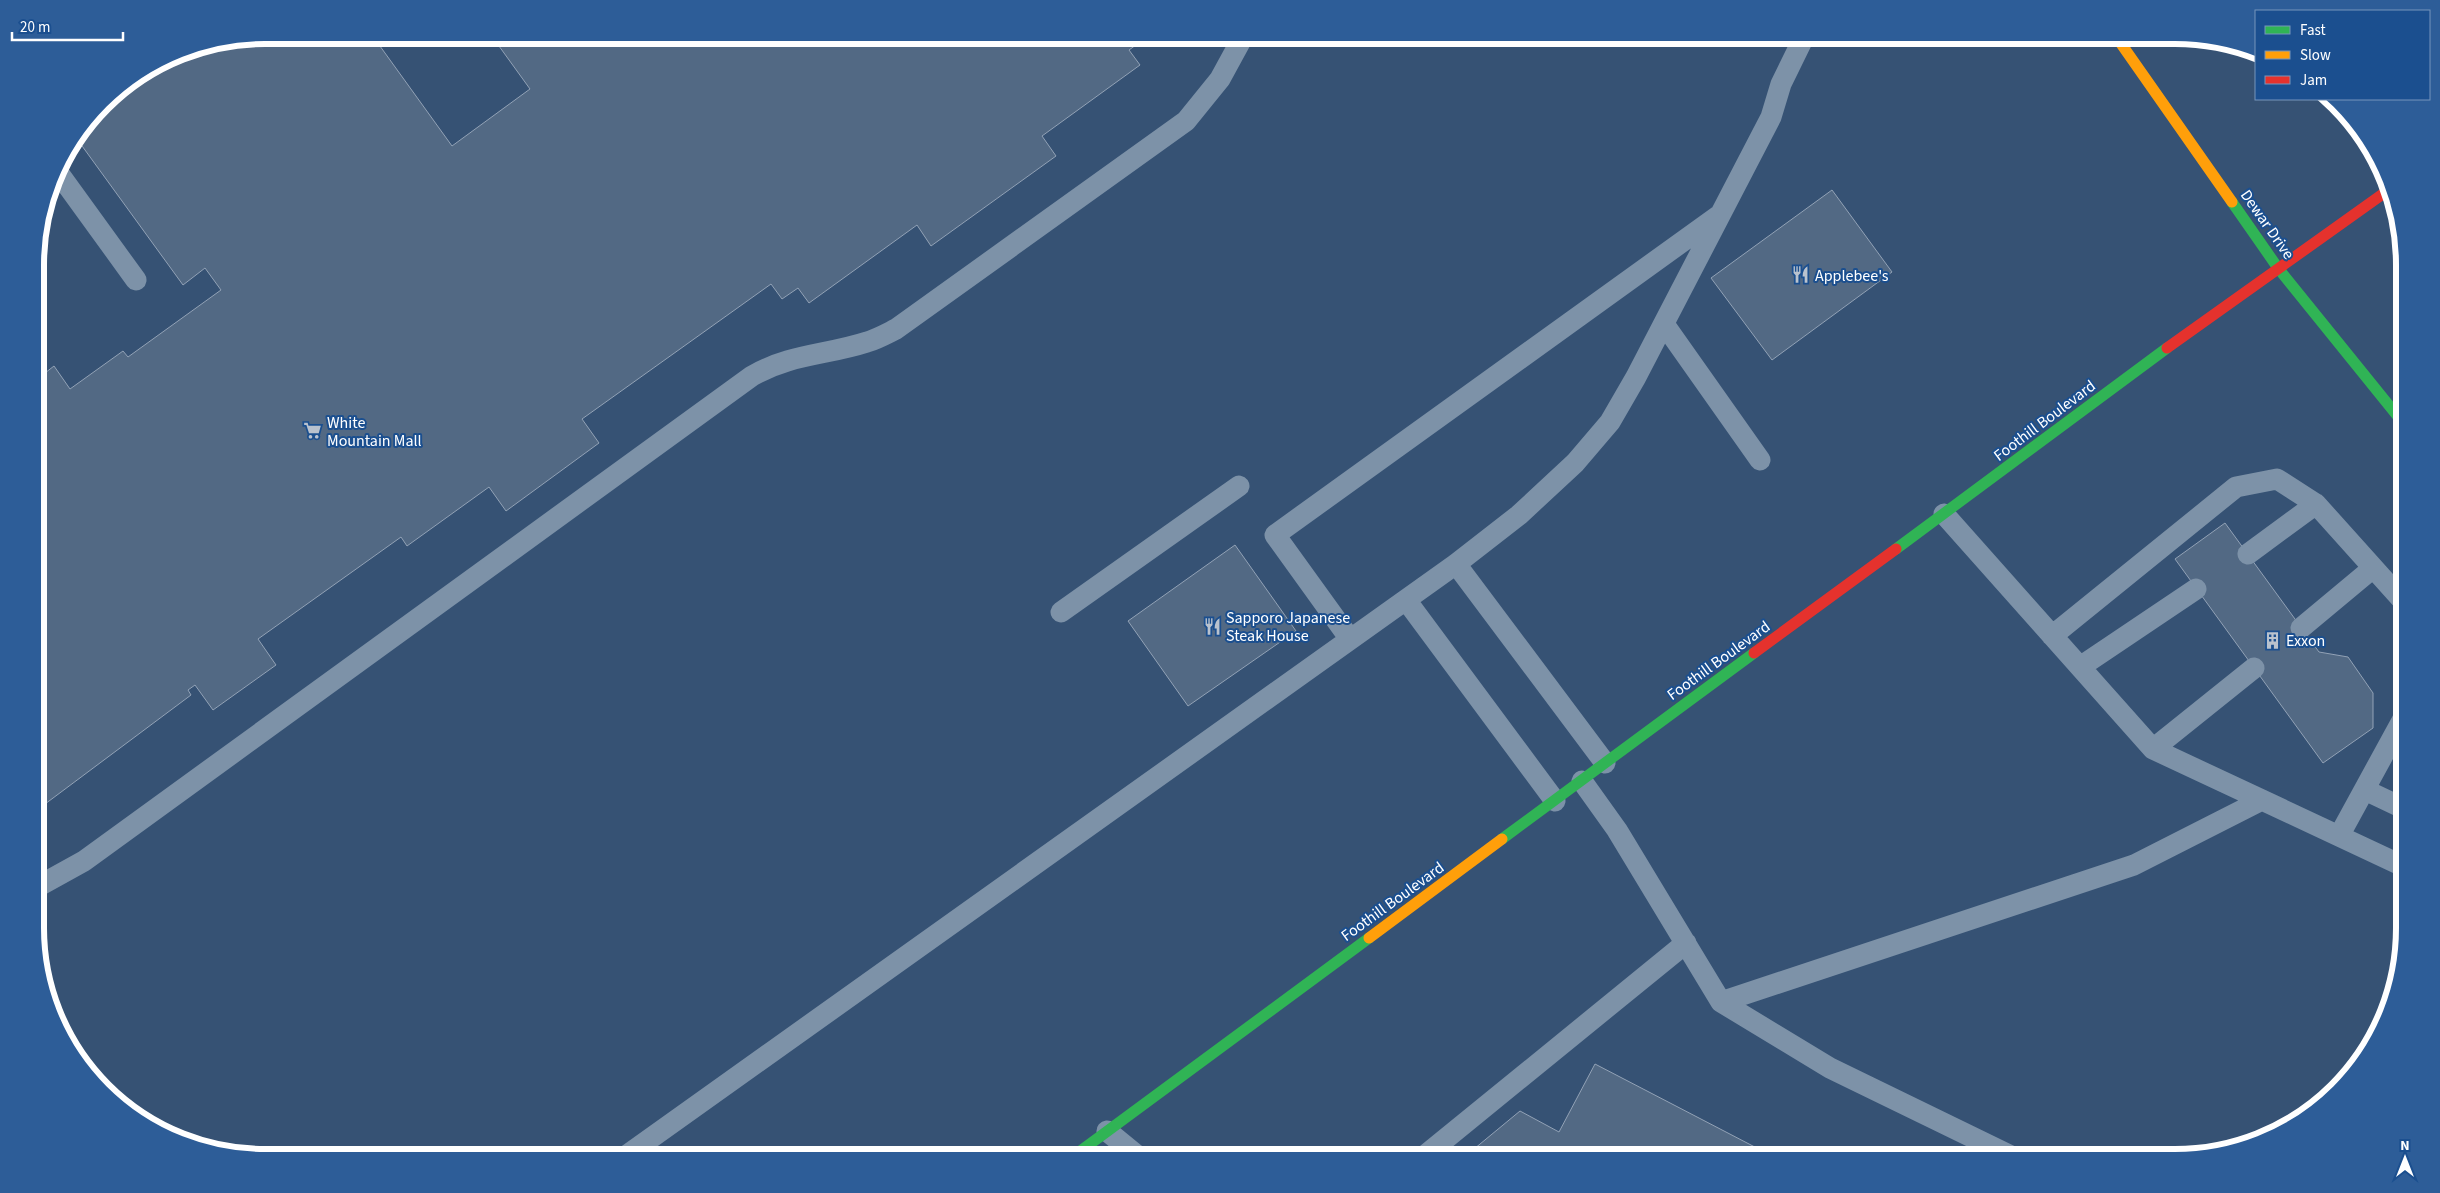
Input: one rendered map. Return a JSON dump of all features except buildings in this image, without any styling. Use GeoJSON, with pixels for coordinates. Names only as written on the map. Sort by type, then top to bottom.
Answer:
{"type":"FeatureCollection","features":[{"type":"Feature","properties":{"kind":"street","name":"Dewar Drive"},"geometry":{"type":"LineString","coordinates":[[2121,44],[2278,268],[2396,414]]}},
{"type":"Feature","properties":{"kind":"street","name":"Foothill Boulevard"},"geometry":{"type":"LineString","coordinates":[[1083,1149],[2278,268],[2384,193]]}},
{"type":"Feature","properties":{"kind":"lane"},"geometry":{"type":"LineString","coordinates":[[44,883],[84,862],[752,376],[767,367],[792,358],[868,342],[896,329],[1186,121],[1220,79],[1239,44]]}},
{"type":"Feature","properties":{"kind":"lane"},"geometry":{"type":"LineString","coordinates":[[636,1149],[1456,564],[1519,515],[1575,463],[1610,422],[1664,324],[1771,117],[1781,84],[1801,44]]}},
{"type":"Feature","properties":{"kind":"lane"},"geometry":{"type":"LineString","coordinates":[[62,179],[136,280]]}},
{"type":"Feature","properties":{"kind":"lane"},"geometry":{"type":"LineString","coordinates":[[1350,639],[1275,535],[1721,214]]}},
{"type":"Feature","properties":{"kind":"lane"},"geometry":{"type":"LineString","coordinates":[[1664,324],[1760,460]]}},
{"type":"Feature","properties":{"kind":"lane"},"geometry":{"type":"LineString","coordinates":[[2052,636],[2236,487],[2276,479],[2316,504],[2396,593]]}},
{"type":"Feature","properties":{"kind":"lane"},"geometry":{"type":"LineString","coordinates":[[1061,612],[1239,486]]}},
{"type":"Feature","properties":{"kind":"lane"},"geometry":{"type":"LineString","coordinates":[[2248,554],[2316,504]]}},
{"type":"Feature","properties":{"kind":"lane"},"geometry":{"type":"LineString","coordinates":[[1944,514],[2153,749],[2396,863]]}},
{"type":"Feature","properties":{"kind":"lane"},"geometry":{"type":"LineString","coordinates":[[1456,564],[1605,764]]}},
{"type":"Feature","properties":{"kind":"lane"},"geometry":{"type":"LineString","coordinates":[[2301,628],[2373,568]]}},
{"type":"Feature","properties":{"kind":"lane"},"geometry":{"type":"LineString","coordinates":[[2080,667],[2196,588]]}},
{"type":"Feature","properties":{"kind":"lane"},"geometry":{"type":"LineString","coordinates":[[1406,600],[1555,801]]}},
{"type":"Feature","properties":{"kind":"lane"},"geometry":{"type":"LineString","coordinates":[[2153,749],[2254,668]]}},
{"type":"Feature","properties":{"kind":"lane"},"geometry":{"type":"LineString","coordinates":[[2339,836],[2365,790],[2396,744]]}},
{"type":"Feature","properties":{"kind":"lane"},"geometry":{"type":"LineString","coordinates":[[1582,781],[1617,830],[1721,1002],[1830,1068],[1996,1149]]}},
{"type":"Feature","properties":{"kind":"lane"},"geometry":{"type":"LineString","coordinates":[[2365,790],[2396,804]]}},
{"type":"Feature","properties":{"kind":"lane"},"geometry":{"type":"LineString","coordinates":[[1721,1002],[2134,865],[2262,800]]}},
{"type":"Feature","properties":{"kind":"lane"},"geometry":{"type":"LineString","coordinates":[[1433,1149],[1686,943]]}},
{"type":"Feature","properties":{"kind":"lane"},"geometry":{"type":"LineString","coordinates":[[1107,1131],[1129,1149]]}},
{"type":"Feature","properties":{"kind":"traffic: fast"},"geometry":{"type":"LineString","coordinates":[[2232,202],[2278,268],[2396,414]]}},
{"type":"Feature","properties":{"kind":"traffic: fast"},"geometry":{"type":"LineString","coordinates":[[1896,549],[2167,348]]}},
{"type":"Feature","properties":{"kind":"traffic: fast"},"geometry":{"type":"LineString","coordinates":[[1502,839],[1754,653]]}},
{"type":"Feature","properties":{"kind":"traffic: fast"},"geometry":{"type":"LineString","coordinates":[[1083,1149],[1369,938]]}},
{"type":"Feature","properties":{"kind":"traffic: slow"},"geometry":{"type":"LineString","coordinates":[[2121,44],[2232,202]]}},
{"type":"Feature","properties":{"kind":"traffic: slow"},"geometry":{"type":"LineString","coordinates":[[1369,938],[1502,839]]}},
{"type":"Feature","properties":{"kind":"traffic: jam"},"geometry":{"type":"LineString","coordinates":[[2167,348],[2384,193]]}},
{"type":"Feature","properties":{"kind":"traffic: jam"},"geometry":{"type":"LineString","coordinates":[[1754,653],[1896,549]]}},
{"type":"Feature","properties":{"kind":"place","name":"Applebee's"},"geometry":{"type":"Point","coordinates":[1801,275]}},
{"type":"Feature","properties":{"kind":"place","name":"White Mountain Mall"},"geometry":{"type":"Point","coordinates":[313,431]}},
{"type":"Feature","properties":{"kind":"place","name":"Sapporo Japanese Steak House"},"geometry":{"type":"Point","coordinates":[1212,626]}},
{"type":"Feature","properties":{"kind":"place","name":"Exxon"},"geometry":{"type":"Point","coordinates":[2272,640]}}]}
